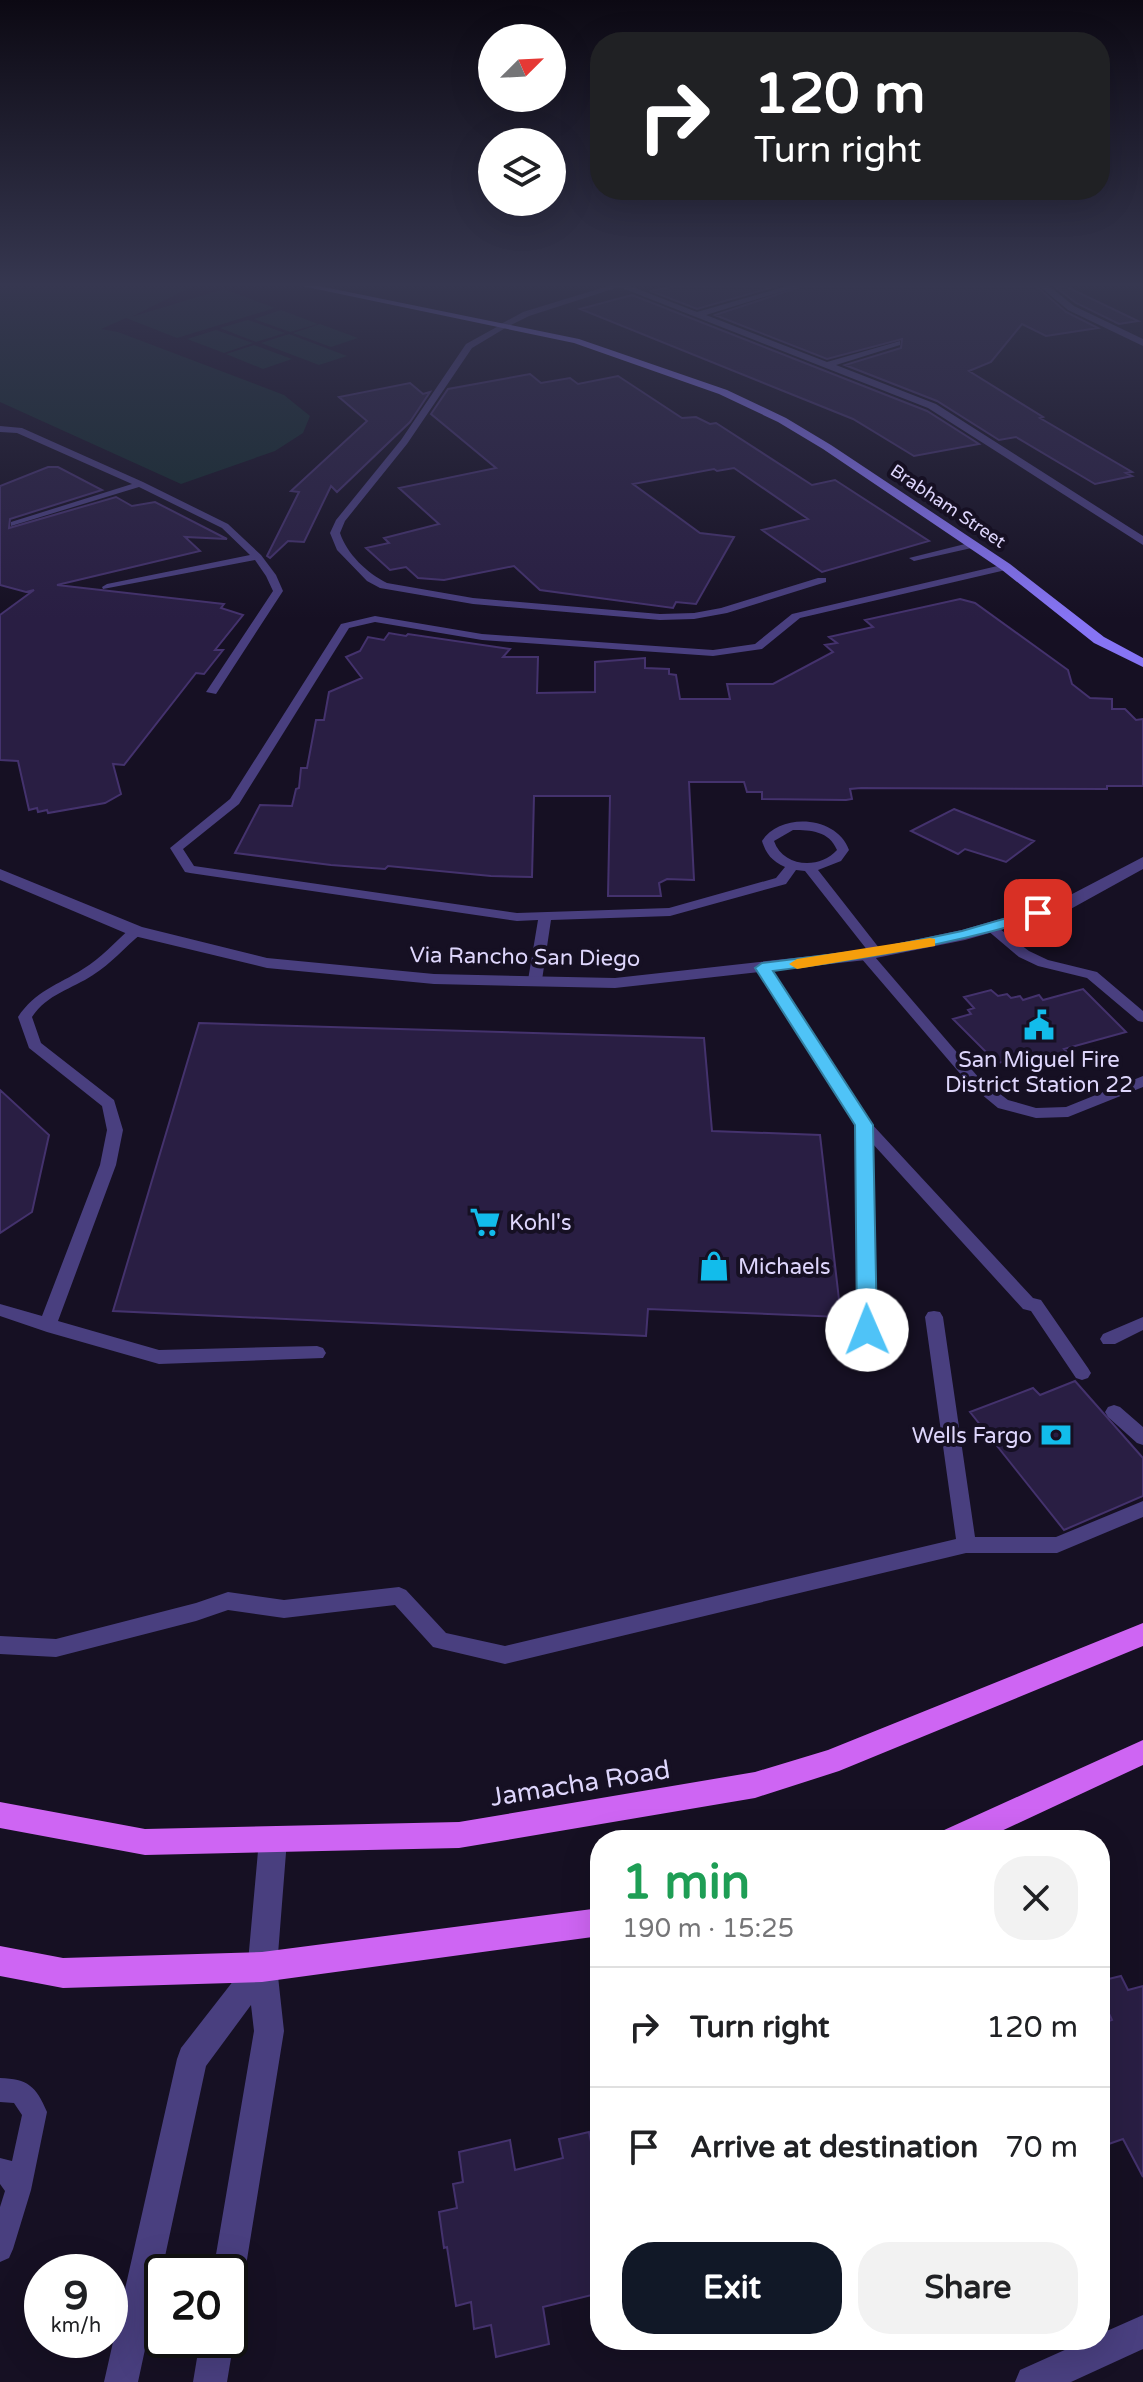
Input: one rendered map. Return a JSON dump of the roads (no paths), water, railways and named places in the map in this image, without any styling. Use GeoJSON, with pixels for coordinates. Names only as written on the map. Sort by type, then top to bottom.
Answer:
{"type":"FeatureCollection","features":[{"type":"Feature","properties":{"kind":"main road","name":"Brabham Street"},"geometry":{"type":"LineString","coordinates":[[730,397],[759,409],[827,447],[1006,567],[1099,640],[1143,663]]}},
{"type":"Feature","properties":{"kind":"main road","name":"Jamacha Road"},"geometry":{"type":"LineString","coordinates":[[0,1815],[145,1842],[459,1835],[755,1785],[830,1762],[1143,1634]]}},
{"type":"Feature","properties":{"kind":"main road"},"geometry":{"type":"LineString","coordinates":[[974,1830],[1143,1752]]}},
{"type":"Feature","properties":{"kind":"main road"},"geometry":{"type":"LineString","coordinates":[[0,1961],[63,1973],[262,1967],[590,1923]]}},
{"type":"Feature","properties":{"kind":"street"},"geometry":{"type":"LineString","coordinates":[[909,397],[932,406],[1143,541]]}},
{"type":"Feature","properties":{"kind":"street","name":"Via Rancho San Diego"},"geometry":{"type":"LineString","coordinates":[[0,874],[136,931],[267,963],[434,979],[615,983],[871,954],[992,927],[1061,907],[1143,862]]}},
{"type":"Feature","properties":{"kind":"street"},"geometry":{"type":"LineString","coordinates":[[232,2254],[269,2031],[262,1967],[273,1840]]}},
{"type":"Feature","properties":{"kind":"street"},"geometry":{"type":"LineString","coordinates":[[121,2382],[192,2059],[262,1967]]}},
{"type":"Feature","properties":{"kind":"street"},"geometry":{"type":"LineString","coordinates":[[1110,2347],[1143,2332]]}},
{"type":"Feature","properties":{"kind":"street"},"geometry":{"type":"LineString","coordinates":[[1032,2382],[1103,2350]]}},
{"type":"Feature","properties":{"kind":"street"},"geometry":{"type":"LineString","coordinates":[[210,2382],[214,2358]]}},
{"type":"Feature","properties":{"kind":"lane"},"geometry":{"type":"LineString","coordinates":[[434,397],[404,442],[341,520],[335,533],[340,548],[371,579],[396,590],[473,601],[660,617],[723,611],[822,580]]}},
{"type":"Feature","properties":{"kind":"lane"},"geometry":{"type":"LineString","coordinates":[[0,429],[19,430],[225,526],[257,557],[271,575],[278,591],[212,692]]}},
{"type":"Feature","properties":{"kind":"lane"},"geometry":{"type":"LineString","coordinates":[[14,524],[140,484]]}},
{"type":"Feature","properties":{"kind":"lane"},"geometry":{"type":"LineString","coordinates":[[914,558],[973,545]]}},
{"type":"Feature","properties":{"kind":"lane"},"geometry":{"type":"LineString","coordinates":[[107,587],[257,557]]}},
{"type":"Feature","properties":{"kind":"lane"},"geometry":{"type":"LineString","coordinates":[[793,865],[781,881],[670,912],[517,917],[190,869],[176,848],[235,801],[345,626],[375,619],[482,637],[713,653],[758,647],[796,616],[1006,567]]}},
{"type":"Feature","properties":{"kind":"lane"},"geometry":{"type":"LineString","coordinates":[[816,827],[836,836],[843,850],[832,862],[809,867],[793,865],[773,855],[768,841],[780,829],[816,827]]}},
{"type":"Feature","properties":{"kind":"lane"},"geometry":{"type":"LineString","coordinates":[[809,867],[871,954],[974,1081],[1003,1104],[1036,1113],[1068,1112],[1143,1081]]}},
{"type":"Feature","properties":{"kind":"lane"},"geometry":{"type":"LineString","coordinates":[[535,980],[545,916]]}},
{"type":"Feature","properties":{"kind":"lane"},"geometry":{"type":"LineString","coordinates":[[992,927],[1033,958],[1092,975],[1143,1018]]}},
{"type":"Feature","properties":{"kind":"lane"},"geometry":{"type":"LineString","coordinates":[[47,1326],[108,1165],[115,1130],[109,1104],[34,1045],[25,1017],[32,1005],[52,990],[87,973],[136,931]]}},
{"type":"Feature","properties":{"kind":"lane"},"geometry":{"type":"LineString","coordinates":[[762,968],[864,1125],[1032,1304],[1082,1373]]}},
{"type":"Feature","properties":{"kind":"lane"},"geometry":{"type":"LineString","coordinates":[[864,1125],[867,1330]]}},
{"type":"Feature","properties":{"kind":"lane"},"geometry":{"type":"LineString","coordinates":[[0,1310],[159,1357],[317,1353]]}},
{"type":"Feature","properties":{"kind":"lane"},"geometry":{"type":"LineString","coordinates":[[934,1317],[966,1545]]}},
{"type":"Feature","properties":{"kind":"lane"},"geometry":{"type":"LineString","coordinates":[[1109,1339],[1143,1323]]}},
{"type":"Feature","properties":{"kind":"lane"},"geometry":{"type":"LineString","coordinates":[[1114,1412],[1143,1438]]}},
{"type":"Feature","properties":{"kind":"lane"},"geometry":{"type":"LineString","coordinates":[[0,1645],[56,1648],[228,1601],[284,1609],[399,1596],[440,1641],[505,1655],[966,1545],[1057,1545],[1143,1509]]}},
{"type":"Feature","properties":{"kind":"lane"},"geometry":{"type":"LineString","coordinates":[[0,2090],[20,2091],[35,2112],[18,2190],[0,2249]]}},
{"type":"Feature","properties":{"kind":"lane"},"geometry":{"type":"LineString","coordinates":[[0,2171],[9,2173],[18,2190]]}},
{"type":"Feature","properties":{"kind":"place","name":"San Miguel Fire District Station 22"},"geometry":{"type":"Point","coordinates":[1039,1025]}},
{"type":"Feature","properties":{"kind":"place","name":"Kohl's"},"geometry":{"type":"Point","coordinates":[485,1222]}},
{"type":"Feature","properties":{"kind":"place","name":"Michaels"},"geometry":{"type":"Point","coordinates":[714,1266]}},
{"type":"Feature","properties":{"kind":"place","name":"Wells Fargo"},"geometry":{"type":"Point","coordinates":[1056,1435]}}]}
